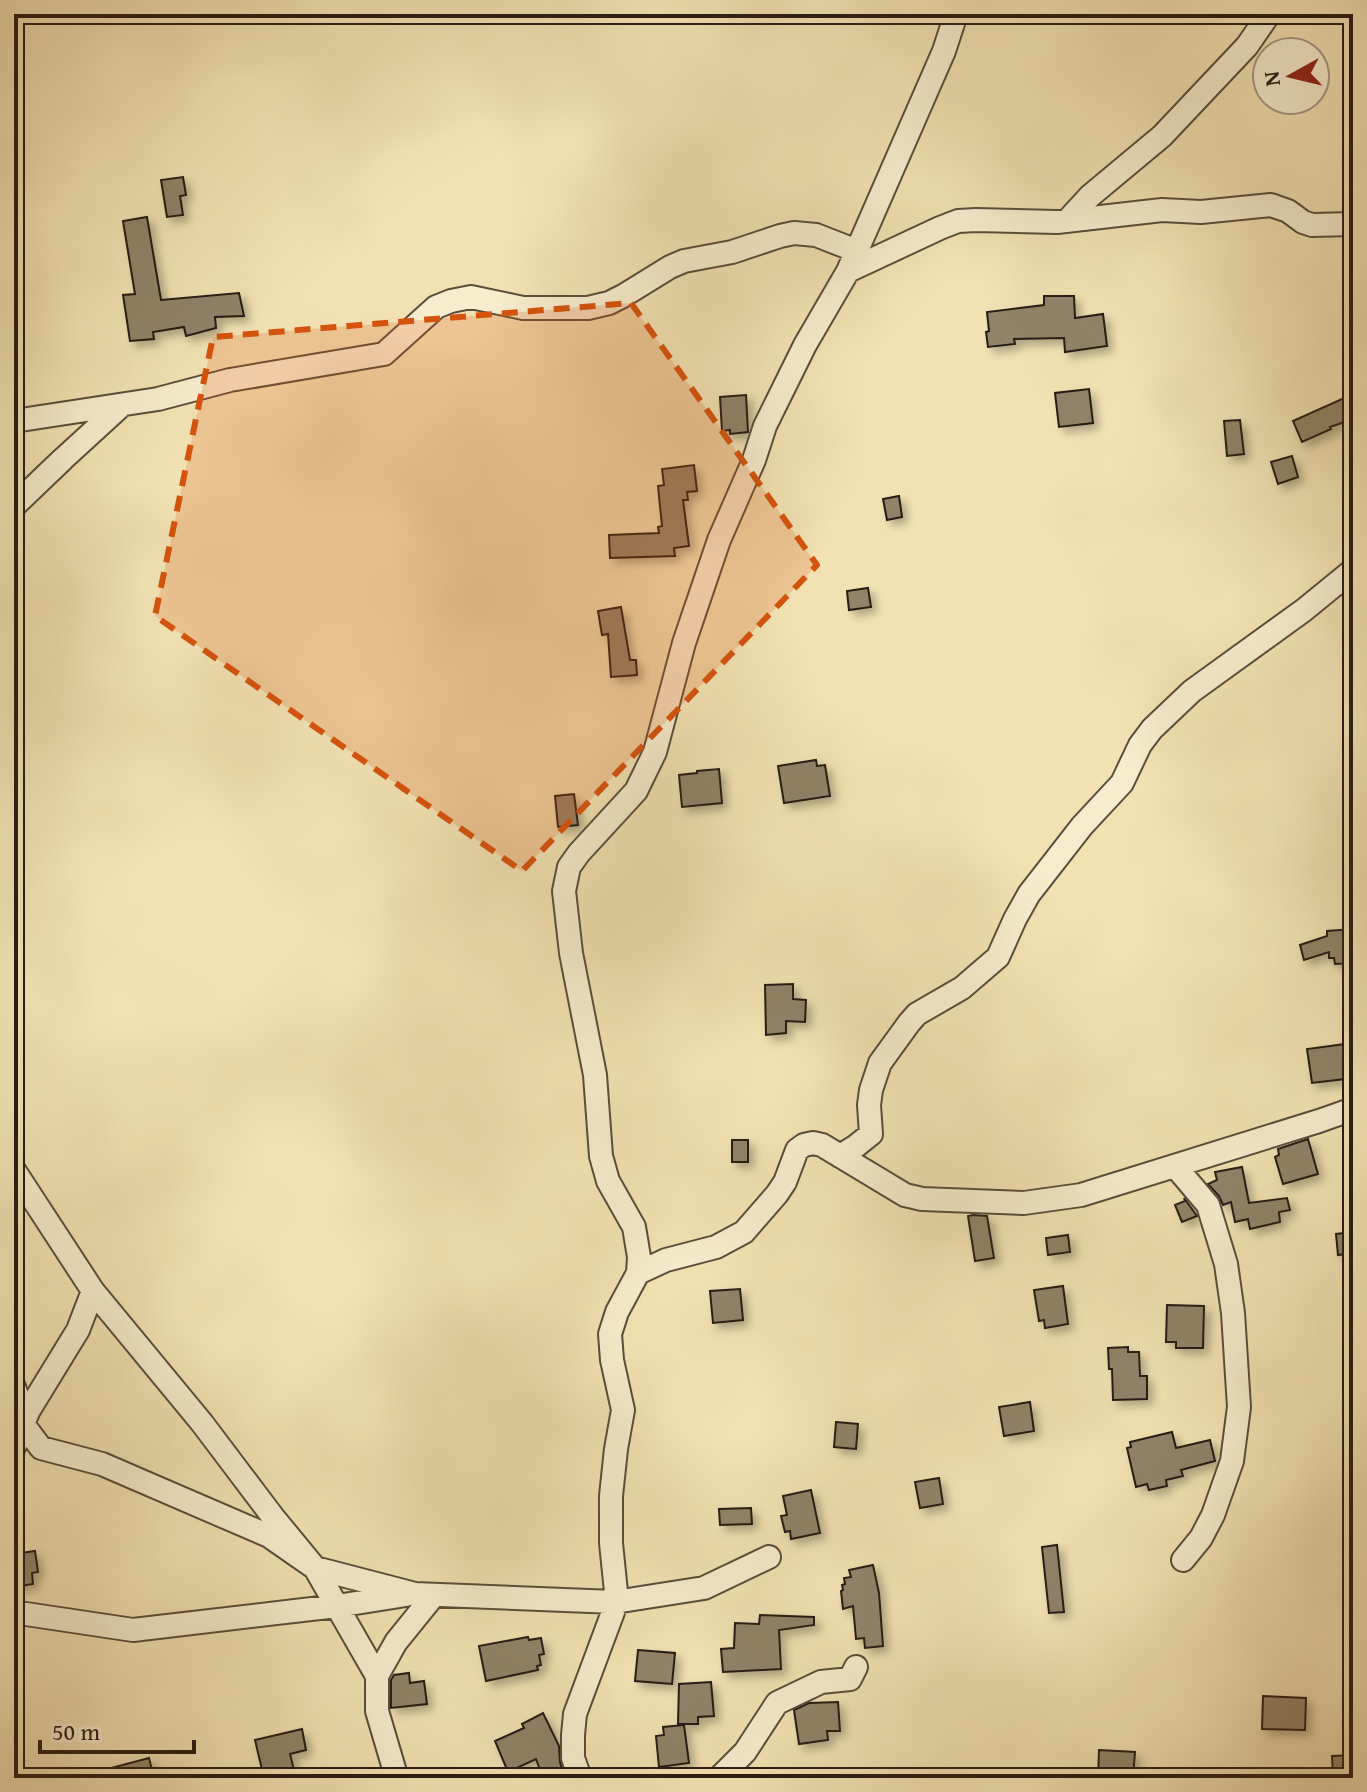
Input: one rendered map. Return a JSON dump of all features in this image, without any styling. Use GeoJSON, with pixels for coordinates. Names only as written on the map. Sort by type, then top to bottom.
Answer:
{"type":"FeatureCollection","features":[{"type":"Feature","properties":{"kind":"street"},"geometry":{"type":"LineString","coordinates":[[580,1778],[573,1758],[575,1714],[613,1612],[616,1592],[611,1543],[611,1496],[623,1410],[612,1360],[610,1334],[617,1312],[638,1273],[638,1240],[608,1181],[601,1156],[595,1075],[571,953],[564,891],[569,867],[636,791],[655,752],[684,643],[719,540],[754,460],[765,426],[852,261],[944,51],[956,14]]}},
{"type":"Feature","properties":{"kind":"street"},"geometry":{"type":"LineString","coordinates":[[1067,221],[1090,196],[1162,136],[1247,46],[1269,14]]}},
{"type":"Feature","properties":{"kind":"street"},"geometry":{"type":"LineString","coordinates":[[852,261],[958,221],[1067,221],[1162,210],[1201,212],[1271,205],[1312,225],[1353,224]]}},
{"type":"Feature","properties":{"kind":"street"},"geometry":{"type":"LineString","coordinates":[[14,421],[158,399],[230,380],[384,354],[436,307],[471,297],[523,308],[588,308],[609,303],[684,261],[732,252],[794,233],[816,235],[852,261]]}},
{"type":"Feature","properties":{"kind":"street"},"geometry":{"type":"LineString","coordinates":[[14,506],[123,405]]}},
{"type":"Feature","properties":{"kind":"street"},"geometry":{"type":"LineString","coordinates":[[840,1156],[871,1134],[869,1105],[874,1079],[880,1063],[909,1023],[924,1009],[962,988],[998,957],[1029,894],[1076,834],[1122,783],[1140,745],[1152,729],[1192,691],[1304,610],[1353,570]]}},
{"type":"Feature","properties":{"kind":"street"},"geometry":{"type":"LineString","coordinates":[[638,1273],[666,1260],[716,1247],[744,1232],[785,1182],[791,1161],[800,1147],[813,1143],[822,1145],[905,1195],[922,1199],[1024,1203],[1081,1195],[1353,1109]]}},
{"type":"Feature","properties":{"kind":"street"},"geometry":{"type":"LineString","coordinates":[[1175,1166],[1208,1205],[1226,1264],[1233,1313],[1239,1407],[1232,1461],[1213,1515],[1201,1538],[1183,1560]]}},
{"type":"Feature","properties":{"kind":"street"},"geometry":{"type":"LineString","coordinates":[[14,1170],[93,1291],[202,1423],[315,1568],[377,1676]]}},
{"type":"Feature","properties":{"kind":"street"},"geometry":{"type":"LineString","coordinates":[[23,1424],[78,1330],[93,1291]]}},
{"type":"Feature","properties":{"kind":"street"},"geometry":{"type":"LineString","coordinates":[[14,1387],[23,1424],[14,1447]]}},
{"type":"Feature","properties":{"kind":"street"},"geometry":{"type":"LineString","coordinates":[[23,1424],[41,1448],[102,1464],[269,1536],[315,1568],[424,1594]]}},
{"type":"Feature","properties":{"kind":"street"},"geometry":{"type":"LineString","coordinates":[[14,1614],[133,1630],[424,1594],[615,1602],[704,1588],[769,1557]]}},
{"type":"Feature","properties":{"kind":"street"},"geometry":{"type":"LineString","coordinates":[[395,1778],[377,1711],[377,1676],[424,1594]]}},
{"type":"Feature","properties":{"kind":"street"},"geometry":{"type":"LineString","coordinates":[[719,1778],[745,1752],[777,1703],[821,1682],[850,1679],[856,1667]]}},
{"type":"Feature","properties":{"kind":"highlighted area"},"geometry":{"type":"Polygon","coordinates":[[[631,303],[817,565],[522,871],[155,616],[213,337],[631,303]]]}},
{"type":"Feature","properties":{"kind":"building"},"geometry":{"type":"Polygon","coordinates":[[[183,177],[186,195],[180,196],[183,215],[167,217],[161,180],[183,177]]]}},
{"type":"Feature","properties":{"kind":"building"},"geometry":{"type":"Polygon","coordinates":[[[147,217],[161,300],[239,293],[244,316],[215,317],[216,328],[186,336],[184,327],[153,332],[154,339],[130,341],[123,295],[135,294],[123,221],[147,217]]]}},
{"type":"Feature","properties":{"kind":"building"},"geometry":{"type":"Polygon","coordinates":[[[1044,296],[1074,296],[1075,318],[1103,314],[1107,346],[1065,352],[1064,338],[1014,339],[1015,344],[988,347],[987,312],[1044,305],[1044,296]]]}},
{"type":"Feature","properties":{"kind":"building"},"geometry":{"type":"Polygon","coordinates":[[[1089,389],[1093,423],[1059,427],[1055,393],[1089,389]]]}},
{"type":"Feature","properties":{"kind":"building"},"geometry":{"type":"Polygon","coordinates":[[[1353,394],[1353,419],[1302,442],[1293,421],[1353,394]]]}},
{"type":"Feature","properties":{"kind":"building"},"geometry":{"type":"Polygon","coordinates":[[[746,395],[748,432],[730,434],[730,430],[722,431],[720,397],[746,395]]]}},
{"type":"Feature","properties":{"kind":"building"},"geometry":{"type":"Polygon","coordinates":[[[1240,420],[1244,454],[1227,456],[1224,421],[1240,420]]]}},
{"type":"Feature","properties":{"kind":"building"},"geometry":{"type":"Polygon","coordinates":[[[1292,456],[1298,477],[1278,484],[1271,462],[1292,456]]]}},
{"type":"Feature","properties":{"kind":"building"},"geometry":{"type":"Polygon","coordinates":[[[694,465],[697,491],[687,492],[688,500],[683,500],[689,546],[674,548],[675,556],[610,558],[609,535],[659,533],[658,527],[662,526],[658,486],[664,485],[662,469],[694,465]]]}},
{"type":"Feature","properties":{"kind":"building"},"geometry":{"type":"Polygon","coordinates":[[[899,496],[902,517],[887,520],[883,499],[899,496]]]}},
{"type":"Feature","properties":{"kind":"building"},"geometry":{"type":"Polygon","coordinates":[[[868,588],[871,607],[849,610],[847,591],[868,588]]]}},
{"type":"Feature","properties":{"kind":"building"},"geometry":{"type":"Polygon","coordinates":[[[621,607],[630,660],[636,660],[637,675],[611,677],[608,634],[602,635],[598,611],[621,607]]]}},
{"type":"Feature","properties":{"kind":"building"},"geometry":{"type":"Polygon","coordinates":[[[816,760],[817,766],[825,765],[830,796],[784,803],[778,766],[816,760]]]}},
{"type":"Feature","properties":{"kind":"building"},"geometry":{"type":"Polygon","coordinates":[[[719,769],[722,803],[682,807],[679,775],[719,769]]]}},
{"type":"Feature","properties":{"kind":"building"},"geometry":{"type":"Polygon","coordinates":[[[574,794],[578,825],[558,827],[555,796],[574,794]]]}},
{"type":"Feature","properties":{"kind":"building"},"geometry":{"type":"Polygon","coordinates":[[[1353,929],[1353,963],[1335,964],[1334,958],[1329,958],[1329,952],[1304,960],[1300,945],[1327,936],[1327,931],[1353,929]]]}},
{"type":"Feature","properties":{"kind":"building"},"geometry":{"type":"Polygon","coordinates":[[[793,984],[793,999],[806,1000],[805,1022],[786,1021],[786,1033],[766,1035],[765,985],[793,984]]]}},
{"type":"Feature","properties":{"kind":"building"},"geometry":{"type":"Polygon","coordinates":[[[1353,1043],[1353,1078],[1312,1083],[1307,1049],[1353,1043]]]}},
{"type":"Feature","properties":{"kind":"building"},"geometry":{"type":"Polygon","coordinates":[[[1308,1139],[1318,1174],[1283,1184],[1275,1157],[1279,1155],[1278,1149],[1308,1139]]]}},
{"type":"Feature","properties":{"kind":"building"},"geometry":{"type":"Polygon","coordinates":[[[732,1140],[748,1140],[748,1162],[732,1162],[732,1140]]]}},
{"type":"Feature","properties":{"kind":"building"},"geometry":{"type":"Polygon","coordinates":[[[1242,1167],[1249,1203],[1287,1198],[1290,1210],[1279,1212],[1280,1222],[1250,1229],[1248,1219],[1235,1222],[1231,1202],[1223,1205],[1208,1184],[1217,1180],[1215,1172],[1242,1167]]]}},
{"type":"Feature","properties":{"kind":"building"},"geometry":{"type":"Polygon","coordinates":[[[1184,1198],[1197,1216],[1182,1222],[1175,1205],[1185,1201],[1184,1198]]]}},
{"type":"Feature","properties":{"kind":"building"},"geometry":{"type":"Polygon","coordinates":[[[968,1216],[987,1216],[994,1258],[975,1261],[968,1216]]]}},
{"type":"Feature","properties":{"kind":"building"},"geometry":{"type":"Polygon","coordinates":[[[1353,1232],[1353,1253],[1338,1255],[1336,1234],[1353,1232]]]}},
{"type":"Feature","properties":{"kind":"building"},"geometry":{"type":"Polygon","coordinates":[[[1068,1235],[1070,1252],[1048,1255],[1046,1238],[1068,1235]]]}},
{"type":"Feature","properties":{"kind":"building"},"geometry":{"type":"Polygon","coordinates":[[[1063,1286],[1068,1324],[1045,1328],[1044,1320],[1039,1321],[1034,1290],[1063,1286]]]}},
{"type":"Feature","properties":{"kind":"building"},"geometry":{"type":"Polygon","coordinates":[[[740,1289],[743,1320],[713,1323],[710,1291],[740,1289]]]}},
{"type":"Feature","properties":{"kind":"building"},"geometry":{"type":"Polygon","coordinates":[[[1167,1305],[1204,1306],[1203,1348],[1176,1348],[1176,1342],[1166,1342],[1167,1305]]]}},
{"type":"Feature","properties":{"kind":"building"},"geometry":{"type":"Polygon","coordinates":[[[1128,1347],[1128,1352],[1139,1352],[1140,1376],[1147,1376],[1147,1399],[1113,1400],[1108,1348],[1128,1347]]]}},
{"type":"Feature","properties":{"kind":"building"},"geometry":{"type":"Polygon","coordinates":[[[1030,1402],[1034,1431],[1004,1436],[999,1407],[1030,1402]]]}},
{"type":"Feature","properties":{"kind":"building"},"geometry":{"type":"Polygon","coordinates":[[[836,1422],[858,1424],[856,1449],[834,1447],[836,1422]]]}},
{"type":"Feature","properties":{"kind":"building"},"geometry":{"type":"Polygon","coordinates":[[[1172,1432],[1176,1448],[1210,1440],[1215,1461],[1181,1470],[1183,1476],[1166,1480],[1167,1486],[1149,1490],[1147,1484],[1136,1487],[1127,1448],[1131,1447],[1130,1442],[1172,1432]]]}},
{"type":"Feature","properties":{"kind":"building"},"geometry":{"type":"Polygon","coordinates":[[[939,1478],[943,1504],[920,1508],[915,1482],[939,1478]]]}},
{"type":"Feature","properties":{"kind":"building"},"geometry":{"type":"Polygon","coordinates":[[[811,1490],[820,1533],[791,1539],[790,1531],[785,1532],[781,1516],[787,1515],[783,1496],[811,1490]]]}},
{"type":"Feature","properties":{"kind":"building"},"geometry":{"type":"Polygon","coordinates":[[[751,1508],[752,1524],[720,1525],[719,1509],[751,1508]]]}},
{"type":"Feature","properties":{"kind":"building"},"geometry":{"type":"Polygon","coordinates":[[[1057,1545],[1064,1612],[1049,1613],[1042,1547],[1057,1545]]]}},
{"type":"Feature","properties":{"kind":"building"},"geometry":{"type":"Polygon","coordinates":[[[35,1551],[38,1572],[32,1573],[33,1584],[14,1587],[14,1554],[35,1551]]]}},
{"type":"Feature","properties":{"kind":"building"},"geometry":{"type":"Polygon","coordinates":[[[873,1565],[879,1593],[883,1646],[865,1648],[864,1638],[856,1639],[853,1606],[843,1609],[841,1591],[844,1578],[851,1577],[849,1570],[873,1565]]]}},
{"type":"Feature","properties":{"kind":"building"},"geometry":{"type":"Polygon","coordinates":[[[760,1615],[814,1617],[814,1625],[779,1630],[781,1669],[723,1672],[721,1649],[734,1648],[735,1623],[759,1624],[760,1615]]]}},
{"type":"Feature","properties":{"kind":"building"},"geometry":{"type":"Polygon","coordinates":[[[528,1637],[529,1640],[541,1638],[544,1654],[539,1655],[541,1665],[537,1666],[538,1670],[486,1681],[479,1646],[528,1637]]]}},
{"type":"Feature","properties":{"kind":"building"},"geometry":{"type":"Polygon","coordinates":[[[638,1650],[675,1653],[672,1684],[635,1681],[638,1650]]]}},
{"type":"Feature","properties":{"kind":"building"},"geometry":{"type":"Polygon","coordinates":[[[409,1673],[410,1683],[424,1681],[427,1704],[391,1708],[391,1680],[394,1675],[409,1673]]]}},
{"type":"Feature","properties":{"kind":"building"},"geometry":{"type":"Polygon","coordinates":[[[711,1682],[714,1716],[698,1717],[698,1724],[678,1724],[679,1684],[711,1682]]]}},
{"type":"Feature","properties":{"kind":"building"},"geometry":{"type":"Polygon","coordinates":[[[1263,1696],[1306,1698],[1305,1730],[1262,1729],[1263,1696]]]}},
{"type":"Feature","properties":{"kind":"building"},"geometry":{"type":"Polygon","coordinates":[[[838,1702],[840,1731],[827,1731],[828,1740],[799,1744],[794,1710],[809,1703],[838,1702]]]}},
{"type":"Feature","properties":{"kind":"building"},"geometry":{"type":"Polygon","coordinates":[[[543,1713],[559,1746],[565,1778],[543,1778],[536,1759],[508,1772],[495,1741],[524,1728],[522,1724],[543,1713]]]}},
{"type":"Feature","properties":{"kind":"building"},"geometry":{"type":"Polygon","coordinates":[[[684,1725],[689,1763],[659,1767],[656,1736],[664,1735],[663,1727],[684,1725]]]}},
{"type":"Feature","properties":{"kind":"building"},"geometry":{"type":"Polygon","coordinates":[[[302,1729],[306,1750],[290,1754],[295,1774],[264,1778],[255,1740],[302,1729]]]}},
{"type":"Feature","properties":{"kind":"building"},"geometry":{"type":"Polygon","coordinates":[[[1099,1750],[1135,1752],[1133,1778],[1098,1778],[1099,1750]]]}},
{"type":"Feature","properties":{"kind":"building"},"geometry":{"type":"Polygon","coordinates":[[[1353,1755],[1353,1778],[1333,1778],[1332,1756],[1353,1755]]]}},
{"type":"Feature","properties":{"kind":"building"},"geometry":{"type":"Polygon","coordinates":[[[149,1758],[154,1778],[96,1778],[96,1772],[149,1758]]]}}]}
